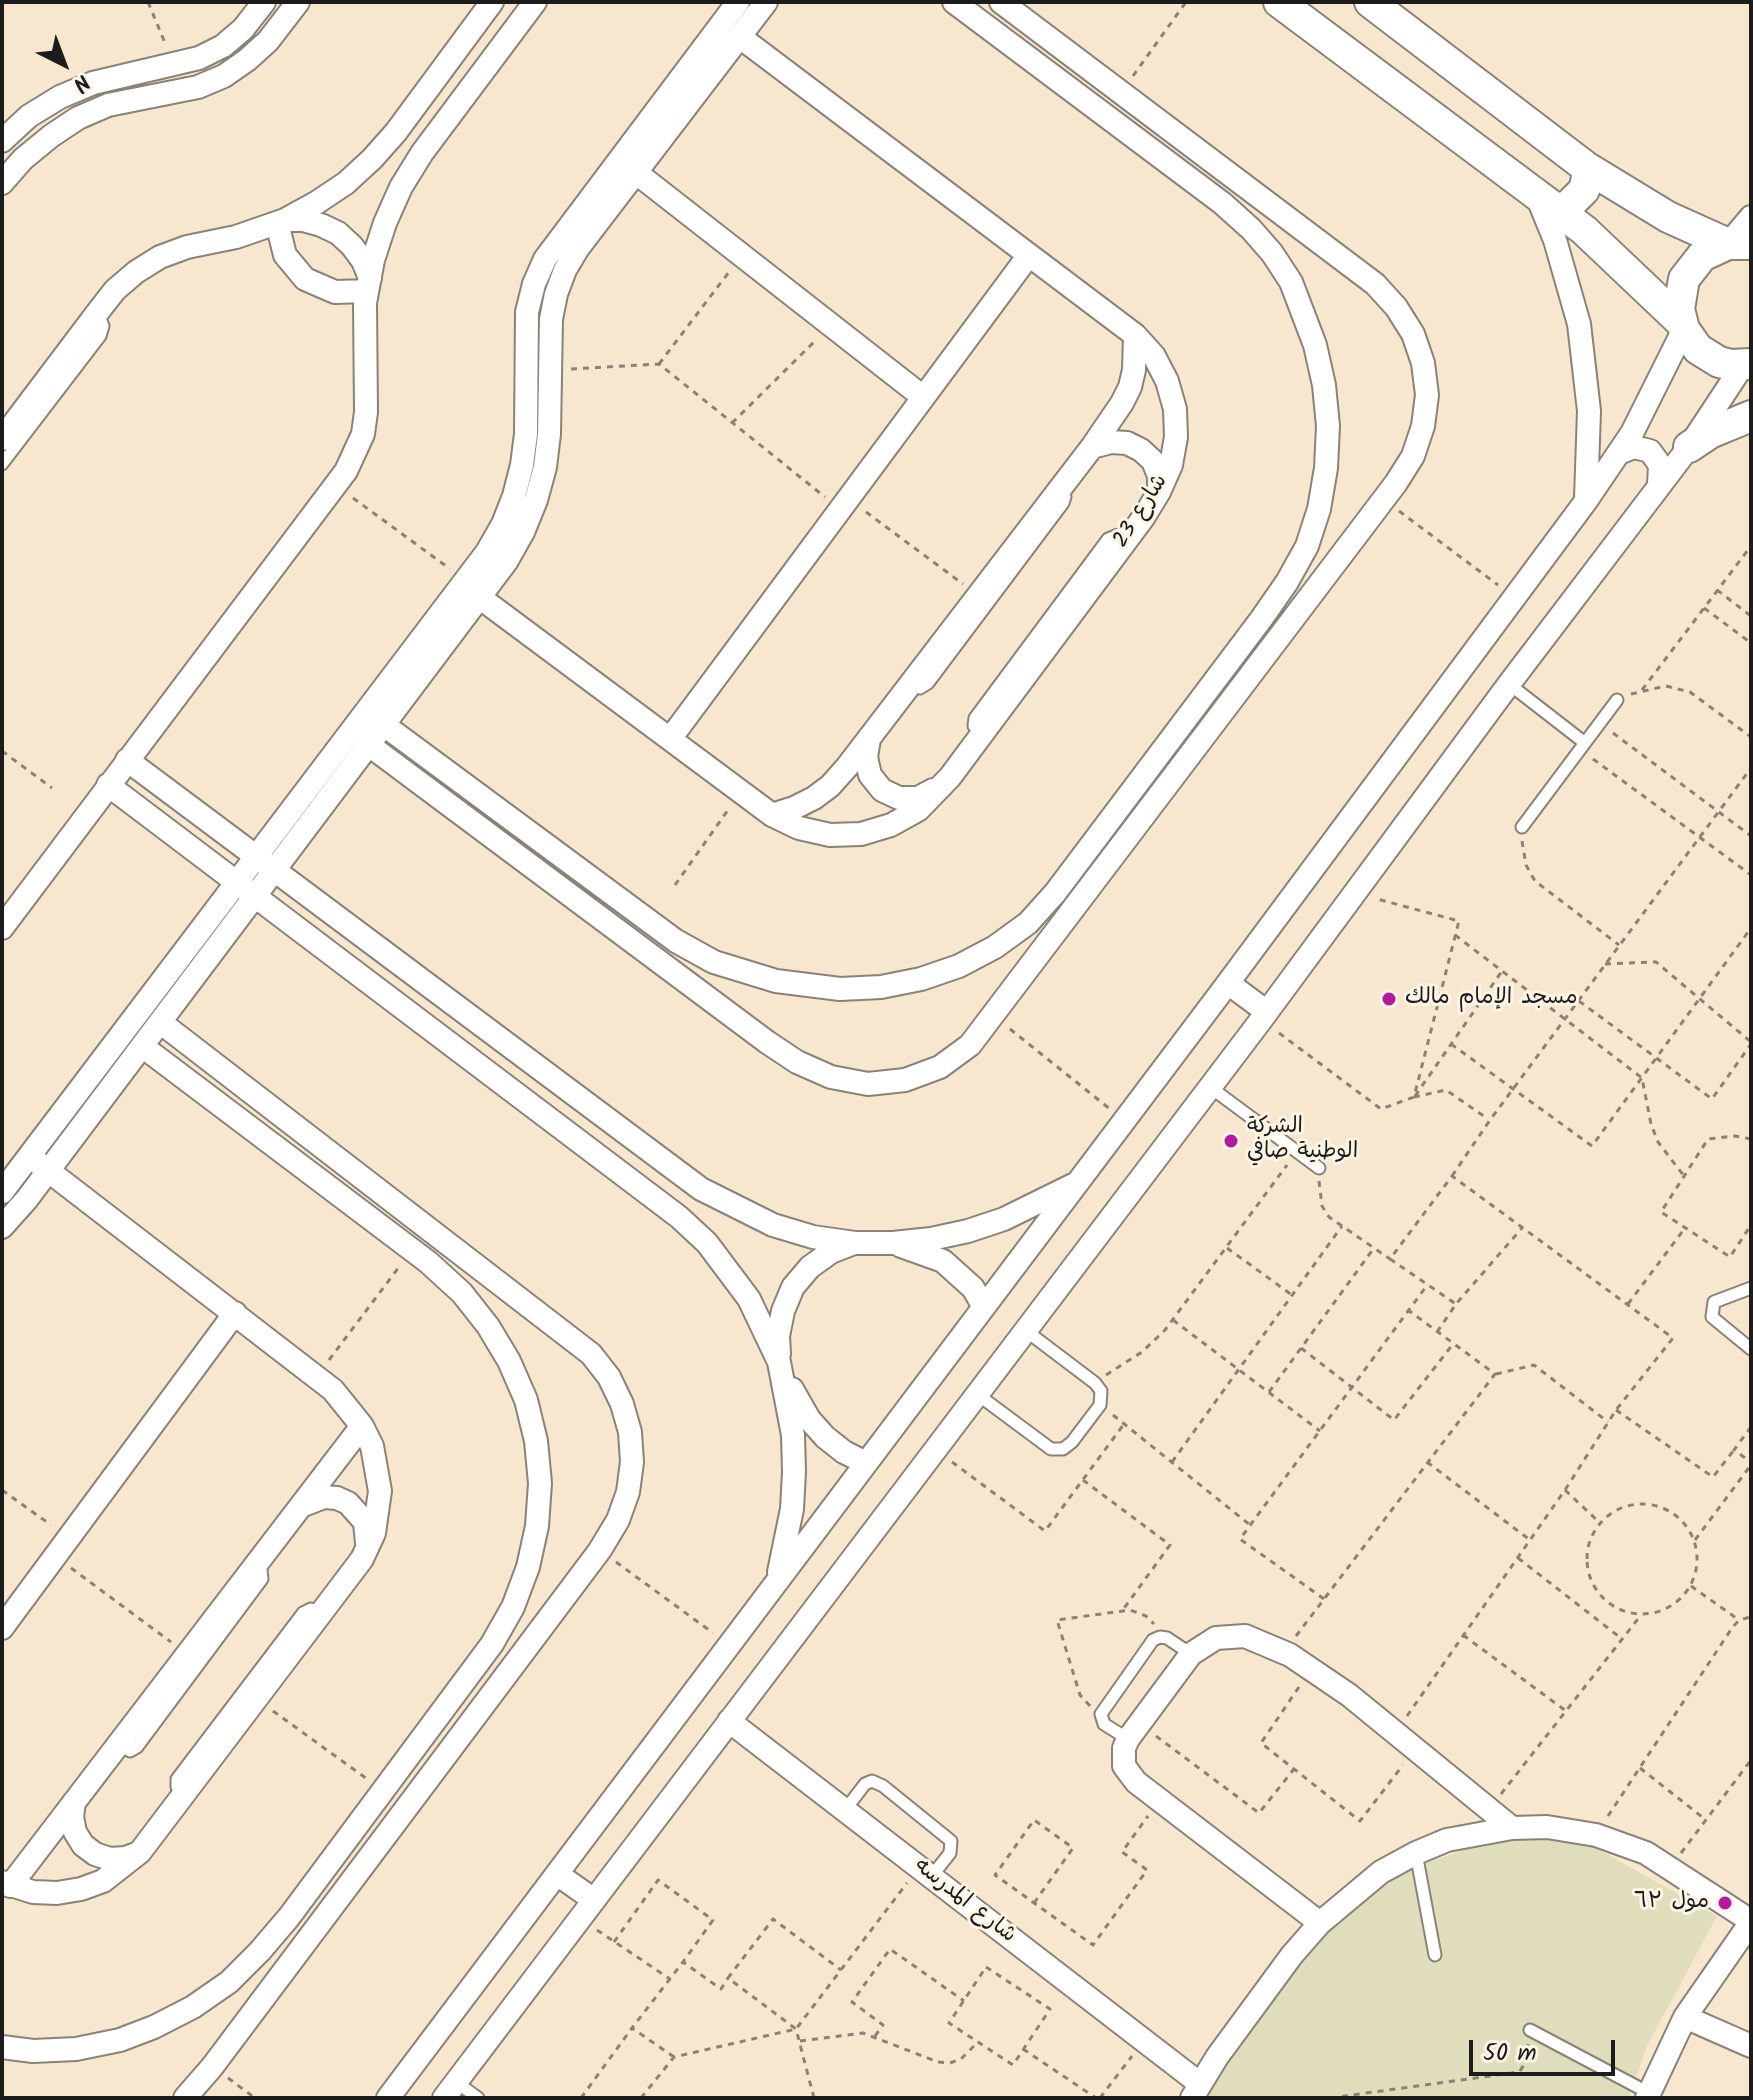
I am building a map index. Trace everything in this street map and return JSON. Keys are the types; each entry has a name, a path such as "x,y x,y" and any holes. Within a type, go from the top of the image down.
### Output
{"street":[{"path":"2,141 29,116 60,97 93,83 199,58 223,46 243,29 264,2"},
{"path":"2,183 23,159 78,118 108,105 198,87 224,76 268,41 298,2"},
{"path":"2,439 97,313 126,281 160,257 187,247 236,237 281,221 346,183 396,132 492,2"},
{"path":"2,928 336,485 356,453 366,412 363,346 368,284 385,223 415,165 535,2"},
{"path":"2,1192 246,888 470,588 506,562 523,532 545,467 549,434 551,319 565,270 627,166 738,2"},
{"path":"266,862 384,725 470,588 503,524 522,465 526,434 527,312 545,259 560,235 627,166 740,37 766,2"},
{"path":"384,725 676,941 714,962 744,973 776,981 840,989 881,987 921,979 959,966 995,947 1028,923 1055,893 1279,594 1307,546 1324,481 1328,426 1324,385 1315,345 1291,282 1251,229 1222,203 954,2"},
{"path":"369,745 767,1042 797,1062 831,1077 868,1084 917,1076 940,1067 970,1045 994,1017 1413,456 1423,426 1427,395 1423,363 1413,334 1396,307 1375,284 1001,2"},
{"path":"450,2090 1264,1016 1747,365 1719,362 1698,349 1683,326 1609,252 1547,202 1279,2"},
{"path":"1370,2 1586,167 1668,217 1736,244"},
{"name":"شارع 23","path":"470,588 772,815 799,828 830,835 861,834 891,825 918,810 950,777 1127,540 1159,492 1171,465 1176,437 1175,409 1167,381 1154,356 1135,335 740,37"},
{"path":"627,166 923,397"},
{"path":"1547,202 1568,206 1584,190 1586,167"},
{"path":"1547,202 1579,324 1589,411 1586,501"},
{"path":"388,2098 1228,983 1586,501 1619,453 1649,400 1683,326 1679,309 1684,279 1702,256 1736,244 1751,217"},
{"path":"281,221 285,255 305,279 335,292 368,284"},
{"path":"281,221 312,222 338,233 357,253 368,284"},
{"path":"670,739 1029,255"},
{"path":"772,815 794,808 830,786 1092,447 1130,387 1135,335"},
{"path":"1689,447 1710,433 1751,416"},
{"path":"1092,447 1111,442 1127,443 1141,450 1153,461 1159,476 1159,492"},
{"path":"1619,453 1634,447 1650,451 1660,465 1659,484"},
{"path":"869,739 866,757 870,775 882,790 899,798 918,798 950,777"},
{"path":"1171,740 1192,754"},
{"path":"127,760 701,1189 773,1225 813,1237 855,1243 931,1239 1004,1219 1077,1183"},
{"path":"108,785 679,1217 707,1243 749,1299 809,1419 844,1452 866,1463"},
{"path":"2,1227 160,1022 246,888"},
{"path":"1228,983 1264,1016"},
{"path":"160,1022 591,1354 609,1377 622,1404 630,1432 632,1462 628,1492 618,1520 600,1550 212,2067 185,2098"},
{"path":"2,2047 33,2051 76,2049 120,2040 193,2007 229,1982 289,1917 492,1644 513,1607 537,1526 540,1483 536,1441 526,1400 509,1361 488,1326 462,1293 412,1250 142,1046"},
{"path":"29,1157 317,1375 349,1407 362,1426 372,1446 380,1491 374,1533 362,1559 140,1852 121,1870 81,1889 57,1893 33,1892 6,1884 74,1802 362,1426"},
{"path":"777,1582 786,1546 794,1472 793,1435 779,1362 778,1336 783,1311 793,1287 810,1267 831,1252 855,1243"},
{"path":"893,1243 943,1261 973,1288 984,1307"},
{"path":"2,1628 235,1313"},
{"path":"301,1506 324,1497 337,1498 358,1511 368,1534 362,1559"},
{"path":"1320,1923 1136,1782 1124,1766 1124,1748 1134,1732 1191,1654 1202,1645 1230,1635 1259,1640 1284,1652 1395,1732 1512,1828"},
{"name":"شارع المدرسه","path":"729,1721 1144,2041 1195,2091"},
{"path":"381,1793 402,1812"},
{"path":"74,1802 72,1817 75,1832 83,1845 95,1854 110,1859 125,1858 140,1852"},
{"path":"1195,2091 1292,1955 1320,1923 1381,1872 1447,1840 1479,1832 1547,1827 1596,1835 1646,1853 1671,1866 1751,1921 1685,2017 1648,2095"},
{"path":"557,1874 594,1900"},
{"path":"1685,2017 1751,2046"}],"lane":[{"path":"2,464 100,336 102,321 97,313"},
{"path":"911,684 920,688 928,683 1063,503 1065,497 1060,489"},
{"path":"1509,684 1583,746"},
{"path":"1522,827 1617,700"},
{"path":"1210,1087 1319,1168"},
{"path":"1751,1288 1714,1302 1712,1317 1751,1349"},
{"path":"977,1394 1046,1446 1057,1450 1068,1446 1100,1405 1101,1391 1095,1383 1025,1330"},
{"path":"118,1744 130,1751 137,1747 262,1579 261,1570 256,1565"},
{"path":"185,1795 176,1785 178,1777 303,1613 311,1609 321,1615"},
{"path":"1134,1732 1104,1724 1102,1711 1153,1640 1167,1638 1191,1654"},
{"path":"845,1810 869,1782 883,1786 951,1841 950,1853 925,1872"},
{"path":"1416,1853 1435,1955"},
{"path":"1530,2030 1648,2095"},
{"path":"450,2090 478,2098"}],"path":[{"path":"148,2 173,65"},
{"path":"1121,92 1186,2"},
{"path":"659,364 742,255"},
{"path":"732,423 832,326"},
{"path":"549,370 659,364 732,423 844,504 979,595"},
{"path":"336,485 470,588"},
{"path":"1383,499 1514,597"},
{"path":"1642,690 1751,546"},
{"path":"1717,590 1751,616"},
{"path":"1704,608 1751,643"},
{"path":"1617,700 1642,690 1666,686 1690,692 1751,737"},
{"path":"1599,723 1751,836"},
{"path":"1583,746 1751,875"},
{"path":"2,751 52,788"},
{"path":"1390,1259 1751,768"},
{"path":"675,885 741,792"},
{"path":"1522,827 1521,846 1526,865 1535,881 1619,945"},
{"path":"1354,893 1459,921 1414,1097"},
{"path":"1451,1044 1592,1146 1751,928"},
{"path":"1455,935 1642,1078 1651,1124 1669,1158 1684,1176"},
{"path":"1578,1001 1712,1099 1751,1043 1656,962 1605,964"},
{"path":"1414,1097 1502,971"},
{"path":"1264,1016 1381,1109 1446,1090 1490,1120"},
{"path":"994,1017 1125,1120"},
{"path":"1751,1139 1735,1136 1708,1139 1661,1212 1730,1257 1751,1225"},
{"path":"1095,1383 1153,1343 1297,1152"},
{"path":"1319,1168 1322,1206 1329,1217 1456,1304"},
{"path":"1395,1732 1565,1490 1616,1410 1673,1338 1452,1176"},
{"path":"1172,1462 1342,1226"},
{"path":"1437,1332 1456,1304 1522,1228"},
{"path":"1628,1304 1685,1228"},
{"path":"1226,1248 1292,1295"},
{"path":"1269,1392 1374,1248"},
{"path":"317,1375 412,1250"},
{"path":"1324,1599 1240,1539 1428,1284"},
{"path":"1408,1310 1495,1374"},
{"path":"1172,1320 1320,1431"},
{"path":"1301,1348 1394,1420 1453,1344"},
{"path":"1284,1652 1495,1374 1534,1365 1608,1422"},
{"path":"1100,1405 1250,1525"},
{"path":"1616,1410 1713,1477 1751,1427"},
{"path":"935,1449 1045,1531 1124,1424"},
{"path":"1695,1540 1751,1464 1734,1450"},
{"path":"1427,1462 1530,1540"},
{"path":"1083,1480 1170,1545 1122,1611"},
{"path":"2,1490 69,1538"},
{"path":"1565,1490 1600,1523"},
{"path":"1646,1504 1671,1511 1681,1519 1695,1540 1698,1564 1691,1586 1675,1604 1653,1614 1629,1613 1606,1602 1592,1582 1587,1557 1593,1533 1600,1523 1621,1508 1646,1504"},
{"path":"600,1550 730,1645"},
{"path":"55,1556 187,1654"},
{"path":"1517,1557 1622,1639"},
{"path":"1691,1586 1739,1620"},
{"path":"1101,1718 1080,1695 1057,1620 1122,1611 1139,1612 1157,1628 1160,1637"},
{"path":"1489,1809 1641,1615"},
{"path":"1596,1835 1739,1620 1751,1617"},
{"path":"1463,1635 1566,1711"},
{"path":"1312,1670 1261,1743 1360,1821 1415,1749"},
{"path":"258,1699 381,1793"},
{"path":"1134,1732 1259,1813 1294,1769"},
{"path":"1671,1866 1751,1760"},
{"path":"1640,1768 1706,1820"},
{"path":"1034,1903 1073,1848 1034,1820 995,1875 1034,1903 1093,1945 1147,1870 1122,1852 1159,1800"},
{"path":"641,2098 674,2057 796,2029 841,1970 925,1872"},
{"path":"581,2098 713,1920 658,1880 614,1942"},
{"path":"580,1918 670,1979"},
{"path":"683,1962 721,1989 773,1919 841,1970"},
{"path":"875,2036 883,2025 852,2002 890,1949 964,2001"},
{"path":"986,1967 1050,2009 1013,2065 949,2023 964,2001 986,1967"},
{"path":"728,1978 796,2029 814,2098"},
{"path":"632,2028 674,2057"},
{"path":"1330,2098 1520,2071 1525,2063 1530,2030"},
{"path":"800,2041 863,2033 938,2062 950,2063 961,2059 978,2042"},
{"path":"1023,2049 1098,2098 1144,2041"},
{"path":"212,2067 255,2098"}],"shaded area":[{"path":"1537,1837 1585,1842 1717,1916 1647,2046 1629,2098 1205,2098 1287,1976 1335,1924 1400,1872 1464,1850"}],"place":[{"name":"مسجد الإمام مالك","path":"1389,999"},
{"name":"الشركة الوطنية صافي","path":"1231,1141"},
{"name":"مول ٦٣","path":"1725,1903"}]}
